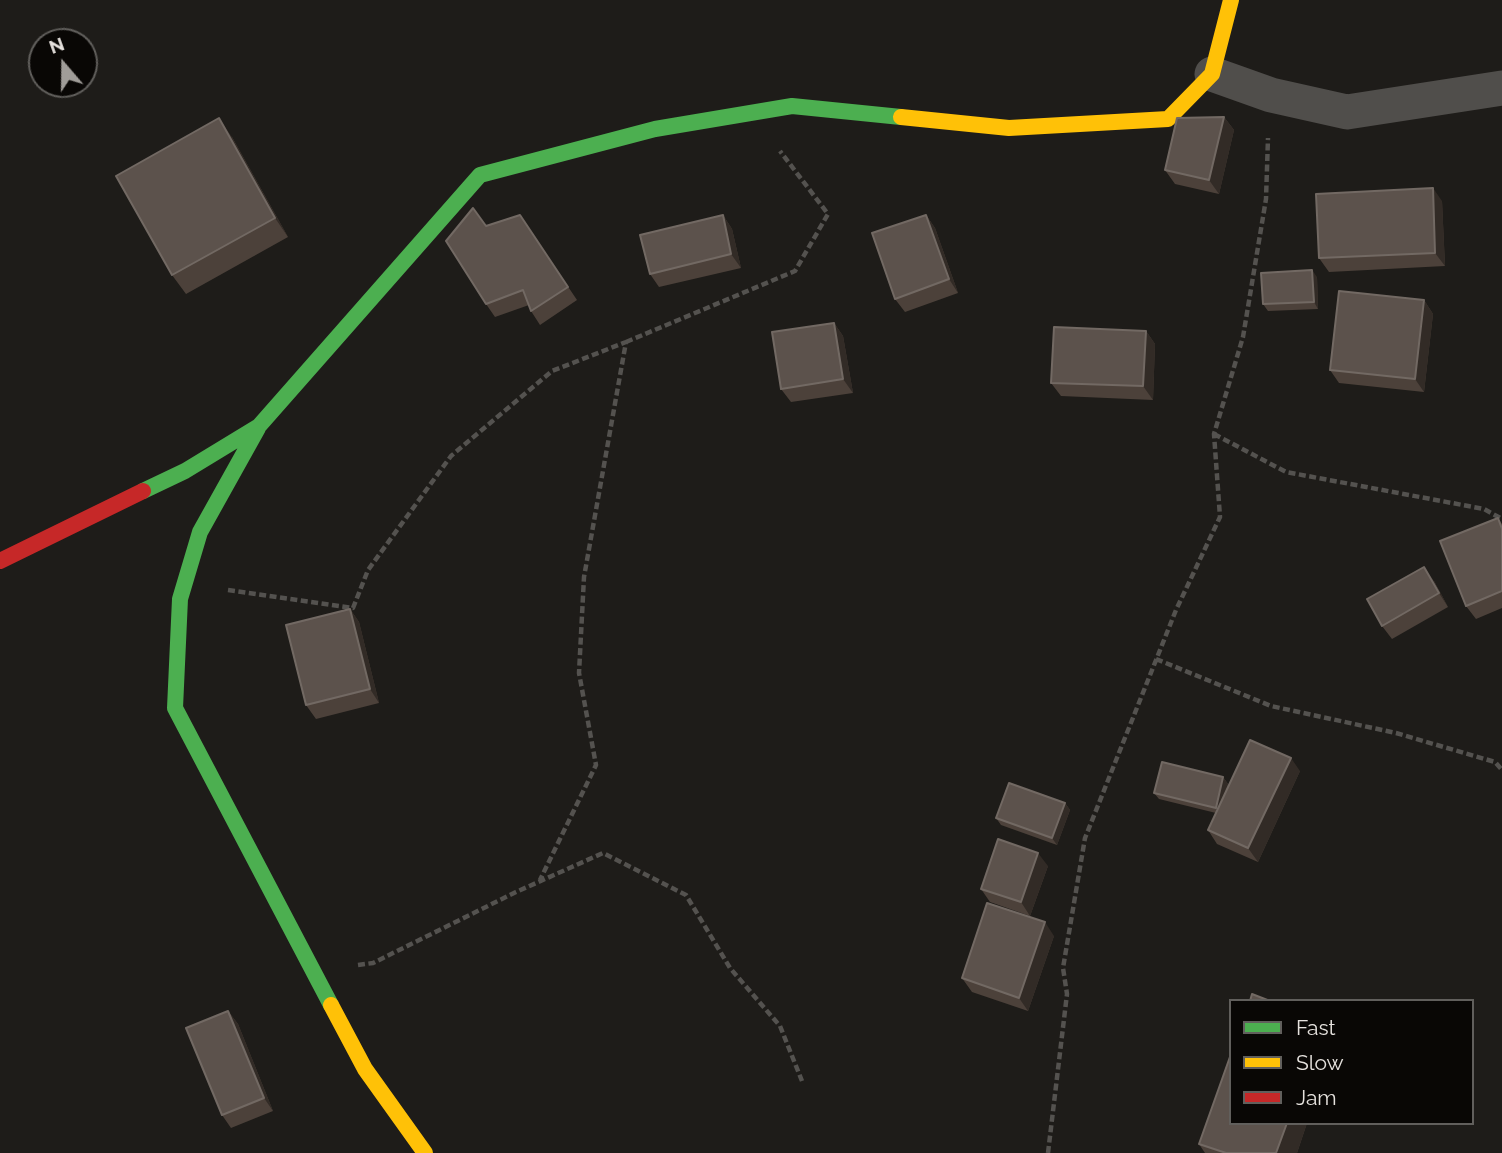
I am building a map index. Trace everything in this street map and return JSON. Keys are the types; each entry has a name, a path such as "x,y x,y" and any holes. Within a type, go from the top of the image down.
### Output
{"street":[{"path":"425,1153 365,1069 175,708 180,599 200,532 260,426 480,175 655,129 792,106 1009,128 1168,119 1212,74 1231,0"},
{"path":"1212,74 1271,95 1347,112 1502,88"},
{"path":"0,562 185,471 260,426"}],"path":[{"path":"1048,1153 1067,995 1063,968 1085,838 1155,659 1220,517 1214,433 1243,337 1266,199 1271,95"},
{"path":"185,583 352,608 368,570 451,456 552,371 795,271 828,214 779,150"},
{"path":"540,880 596,765 579,673 584,577 626,342"},
{"path":"1214,433 1286,472 1484,509 1502,519"},
{"path":"1155,659 1271,706 1396,733 1495,762 1502,771"},
{"path":"312,969 373,964 540,880 603,853 686,895 730,968 780,1026 802,1081"}],"building":[{"path":"1224,117 1209,180 1165,170 1177,118"},
{"path":"219,118 275,218 172,275 116,176"},
{"path":"1433,188 1435,253 1319,258 1316,194"},
{"path":"473,208 486,226 520,215 568,287 531,311 523,290 486,304 446,241"},
{"path":"723,215 731,254 650,274 640,235"},
{"path":"926,215 949,279 895,299 872,233"},
{"path":"1312,270 1314,302 1263,304 1261,273"},
{"path":"1339,291 1424,300 1415,379 1330,370"},
{"path":"834,323 843,379 781,389 772,332"},
{"path":"1054,327 1146,331 1143,386 1051,383"},
{"path":"1498,518 1502,529 1502,591 1466,606 1440,541"},
{"path":"1424,567 1439,593 1382,626 1367,599"},
{"path":"350,609 370,689 306,705 286,625"},
{"path":"1250,740 1291,758 1248,848 1208,830"},
{"path":"1162,762 1223,777 1216,808 1154,793"},
{"path":"1009,783 1065,803 1052,838 996,818"},
{"path":"998,839 1038,853 1021,902 981,889"},
{"path":"987,903 1045,922 1019,998 962,978"},
{"path":"1252,994 1265,999 1251,999"},
{"path":"228,1011 264,1098 222,1115 186,1028"},
{"path":"1229,1060 1229,1125 1286,1125 1276,1153 1226,1153 1199,1144"}],"traffic: fast":[{"path":"143,491 185,471 259,426 480,175 655,129 792,106 901,117"},
{"path":"258,428 200,532 180,599 175,708 331,1005"}],"traffic: slow":[{"path":"901,117 1009,128 1168,119 1212,74 1231,0"},
{"path":"331,1005 365,1069 425,1153"}],"traffic: jam":[{"path":"0,561 143,491"}]}
